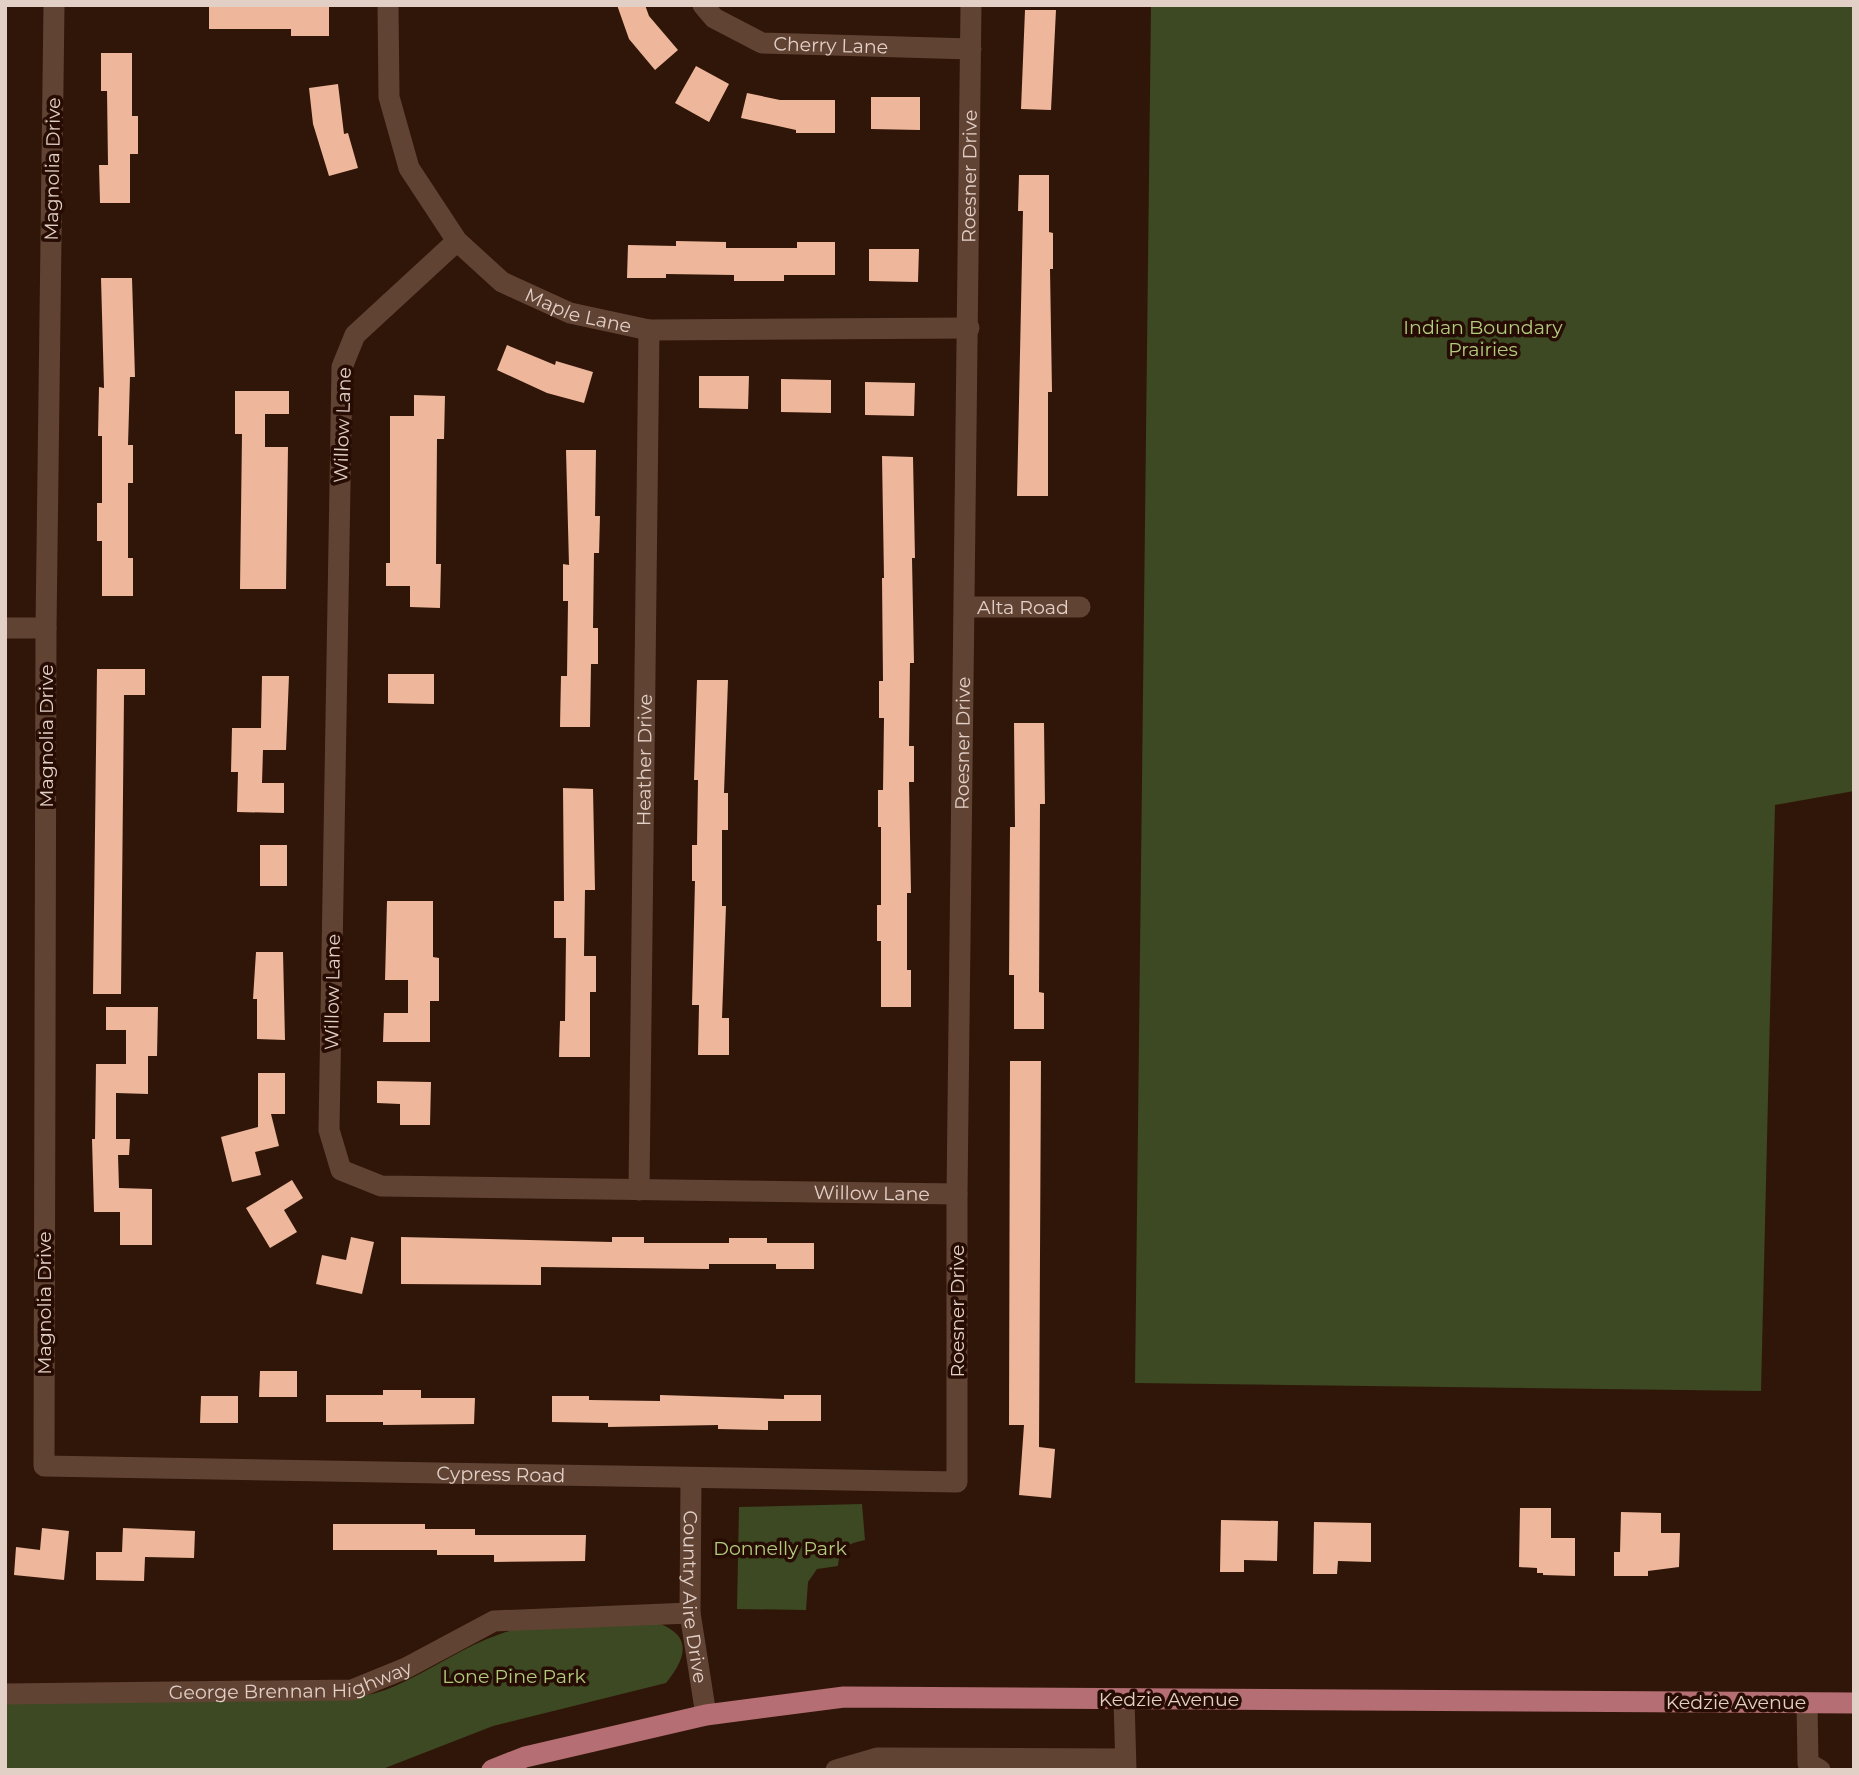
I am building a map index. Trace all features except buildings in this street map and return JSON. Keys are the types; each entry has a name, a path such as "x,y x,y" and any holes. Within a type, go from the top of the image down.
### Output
{"main road":[{"name":"Kedzie Avenue","path":"492,1770 525,1757 706,1716 844,1697 1854,1703"}],"street":[{"name":"Magnolia Drive","path":"44,1466 46,628 54,5"},
{"name":"Maple Lane","path":"388,5 389,97 409,168 457,241 502,282 570,313 649,330 969,328"},
{"name":"Cherry Lane","path":"704,5 714,18 762,43 971,49"},
{"name":"Roesner Drive","path":"957,1482 957,1194 971,5"},
{"name":"Willow Lane","path":"457,241 355,335 342,368 330,1130 341,1170 381,1186 957,1194"},
{"name":"Heather Drive","path":"639,1190 649,330"},
{"name":"Alta Road","path":"965,607 1080,607"},
{"path":"5,628 46,628"},
{"name":"Cypress Road","path":"44,1466 957,1482"},
{"name":"Country Aire Drive","path":"691,1478 690,1613 706,1716"},
{"name":"George Brennan Highway","path":"5,1694 352,1690 405,1668 494,1621 690,1613"},
{"path":"836,1770 877,1758 1126,1765 1124,1699"},
{"path":"1807,1703 1808,1763 1820,1770"}],"green space":[{"name":"Indian Boundary Prairies","path":"1151,5 1854,5 1854,791 1775,805 1761,1391 1135,1383"},
{"name":"Donnelly Park","path":"862,1504 865,1540 846,1547 838,1566 817,1569 808,1582 806,1610 737,1609 739,1507"},
{"name":"Lone Pine Park","path":"648,1620 672,1630 679,1636 682,1644 680,1661 666,1683 493,1726 380,1770 5,1770 5,1699 312,1701 354,1697 395,1686 473,1645 518,1629 573,1621"}]}
